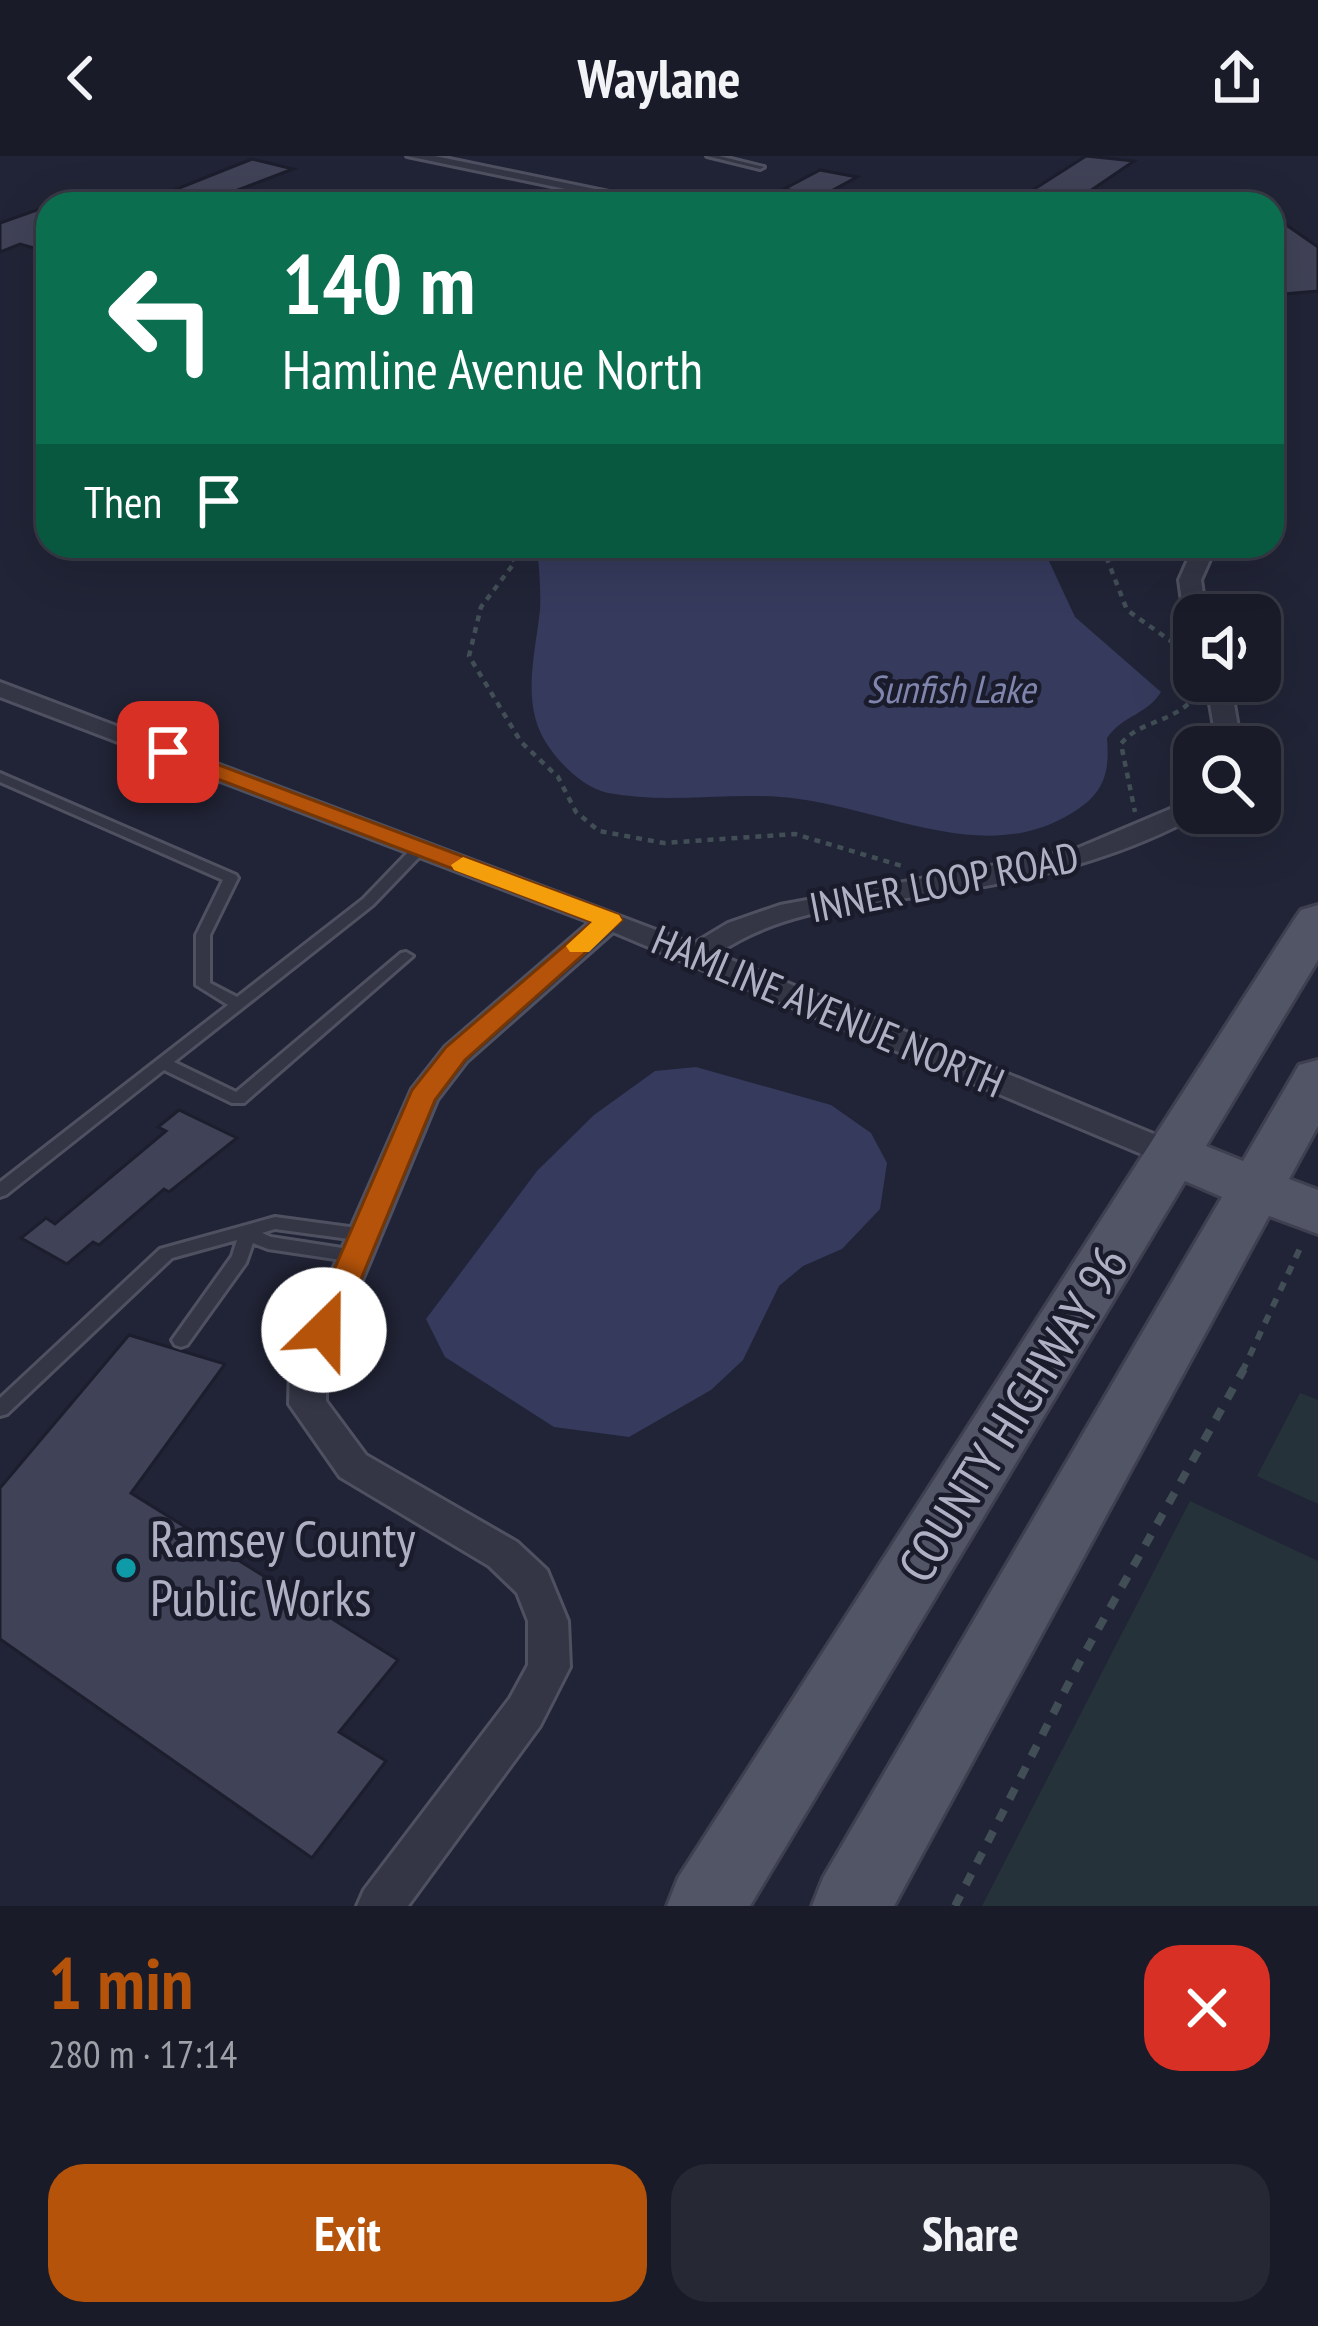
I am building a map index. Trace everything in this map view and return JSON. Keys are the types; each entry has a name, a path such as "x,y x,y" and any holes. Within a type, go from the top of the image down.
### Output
{"main road":[{"name":"COUNTY HIGHWAY 96","path":"706,1906 1146,1144 1318,920"},
{"name":"COUNTY HIGHWAY 96","path":"851,1906 1318,1078"},
{"name":"HAMLINE AVENUE NORTH","path":"1146,1144 1256,1188 1306,1236"}],"street":[{"path":"414,156 599,192"},
{"path":"1192,594 1190,580 1200,558"},
{"name":"HAMLINE AVENUE NORTH","path":"0,688 610,920 1146,1144"},
{"name":"INNER LOOP ROAD","path":"694,956 736,926 807,906 1046,868 1101,853 1173,820"},
{"path":"380,1906 525,1712 549,1667 548,1621 533,1582 503,1554 353,1466 307,1404 308,1367 422,1097 456,1054 610,920"}],"lane":[{"path":"710,156 760,167"},
{"path":"0,777 231,878 203,935 203,985 238,1004"},
{"path":"0,1191 368,902 420,848"},
{"path":"166,1065 238,1099 406,956"},
{"path":"181,1340 240,1258 248,1233"},
{"path":"0,1408 166,1253 208,1238 248,1233 268,1243 360,1245"}],"path":[{"path":"512,558 515,562 481,607 469,656 521,742 559,777 576,812 610,834 664,843 795,833 911,866"},
{"path":"1109,558 1118,572 1124,605 1144,627 1182,649 1188,666 1189,704 1126,736 1121,744 1135,812 1120,821"},
{"path":"955,1906 1078,1665 1252,1354 1306,1236"}],"shaded area":[{"path":"1300,1393 1318,1400 1318,1504 1257,1476"},
{"path":"1190,1501 1318,1561 1318,1906 982,1906"}],"water":[{"name":"Sunfish Lake","path":"538,558 1048,558 1075,617 1161,692 1107,738 1106,772 1091,798 1040,828 1006,835 937,830 799,799 608,793 562,764 541,734 532,700 540,602"},
{"path":"696,1067 831,1105 871,1133 887,1163 880,1209 842,1249 803,1266 779,1286 743,1360 711,1390 629,1437 554,1427 445,1357 426,1319 537,1171 594,1115 655,1071"}],"building":[{"path":"1086,156 1134,161 1089,192 1030,192"},
{"path":"252,159 293,169 233,192 169,192"},
{"path":"820,170 857,177 829,192 784,189"},
{"path":"36,210 36,249 20,244 0,252 0,223"},
{"path":"1284,223 1318,247 1318,291 1284,294"},
{"path":"179,1110 237,1138 169,1192 164,1189 99,1245 93,1242 67,1264 21,1238 46,1218 55,1224 166,1131 158,1127"},
{"name":"Ramsey County Public Works","path":"129,1335 225,1364 131,1493 398,1660 339,1732 386,1761 312,1858 0,1639 0,1488"}],"slow traffic":[{"path":"463,865 610,920 579,946"}],"place":[{"name":"Ramsey County Public Works","path":"126,1568"}],"route":[{"path":"168,752 610,920 456,1054 422,1097 324,1330"}]}
